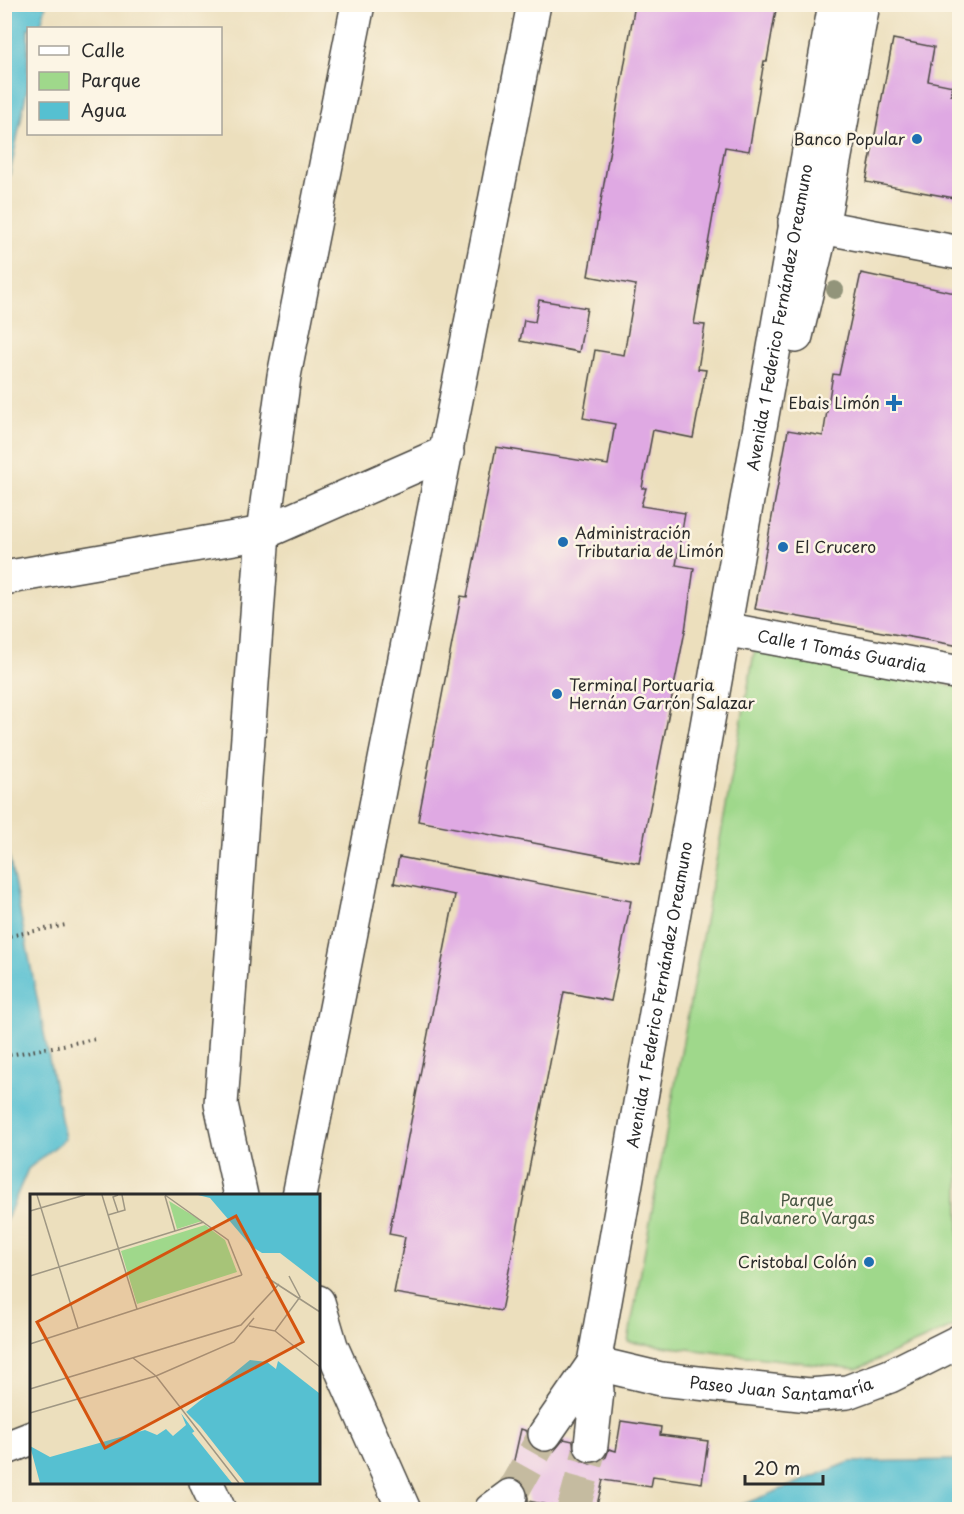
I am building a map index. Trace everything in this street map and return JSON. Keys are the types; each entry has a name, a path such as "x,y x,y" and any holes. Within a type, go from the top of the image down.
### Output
{"main road":[{"path":"241,1194 221,1104 263,533 284,376 358,4"},
{"path":"299,1194 534,4"},
{"name":"Avenida 1 Federico Fernández Oreamuno","path":"809,225 835,4"},
{"name":"Avenida 1 Federico Fernández Oreamuno","path":"594,1363 724,629 809,225 863,4"},
{"path":"809,225 960,253"},
{"path":"4,578 263,533 447,452"},
{"path":"279,1194 411,568 447,452"},
{"name":"Calle 1 Tomás Guardia","path":"724,629 960,674"},
{"path":"320,1312 325,1336 404,1509"},
{"name":"Paseo Juan Santamaría","path":"594,1363 661,1379 809,1395 847,1392 890,1377 960,1341"},
{"path":"545,1434 594,1363"},
{"path":"591,1445 597,1392 594,1363"},
{"path":"4,1449 30,1439"},
{"path":"207,1484 219,1509"}],"path":[{"path":"4,937 66,925"},
{"path":"4,1056 95,1039"}],"green space":[{"name":"Parque Balvanero Vargas","path":"755,648 959,687 959,1324 857,1369 628,1342"}],"water":[{"path":"5,4 46,5 40,27 27,27 27,90 5,198"},
{"path":"5,836 65,1139 28,1169 5,1223"},
{"path":"959,1460 959,1509 731,1509 850,1462"}],"building":[{"path":"635,4 777,4 767,61 764,61 749,151 725,147 694,324 705,325 698,369 706,370 693,438 653,430 642,488 646,488 641,506 685,513 676,565 694,568 685,631 639,863 418,821 461,596 467,597 496,447 608,465 615,424 583,418 595,350 624,355 636,285 588,276"},
{"name":"Banco Popular","path":"893,39 934,47 928,81 953,86 951,95 960,96 960,199 866,182"},
{"path":"861,273 960,294 960,504 954,532 960,532 960,646 755,609 788,430 823,436 833,374 839,375"},
{"path":"539,300 587,308 579,352 520,341 524,320 535,322"},
{"path":"399,857 631,901 611,1001 564,992 501,1311 394,1293 405,1237 389,1234 455,895 394,883"},
{"path":"621,1421 661,1427 660,1435 708,1441 702,1483 653,1476 651,1487 603,1480 596,1509 568,1509 528,1501 525,1484 518,1479 510,1478 521,1429 527,1431 528,1441 534,1449 543,1453 554,1451 564,1439 573,1441 574,1453 580,1460 590,1464 606,1457 609,1449 616,1451"}],"tunnel":[{"path":"510,1496 545,1434"},
{"path":"573,1510 591,1445"}],"place":[{"name":"Banco Popular","path":"917,139"},
{"name":"Ebais Limón","path":"894,403"},
{"name":"Administración Tributaria de Limón","path":"563,542"},
{"name":"El Crucero","path":"783,547"},
{"name":"Terminal Portuaria Hernán Garrón Salazar","path":"557,694"},
{"name":"Cristobal Colón","path":"869,1262"}]}
